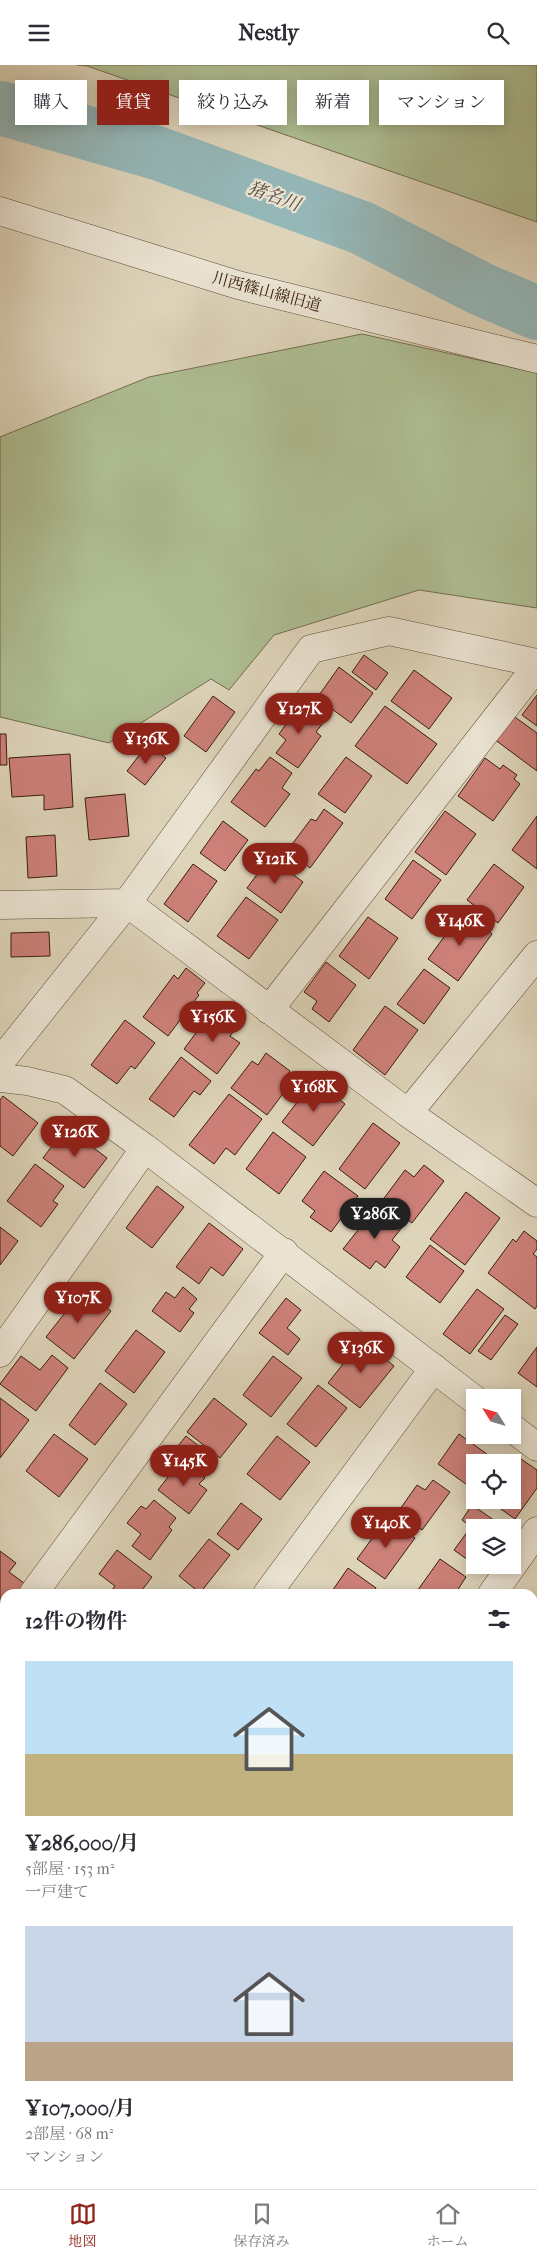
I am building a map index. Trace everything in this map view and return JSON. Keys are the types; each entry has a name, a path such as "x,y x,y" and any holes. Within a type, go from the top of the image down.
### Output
{"street":[{"name":"川西篠山線旧道","path":"0,211 238,285 537,359"},
{"path":"0,1063 127,903 311,649 389,631 537,664 269,1010"},
{"path":"0,905 127,903 408,1113 537,1203"},
{"path":"408,1113 537,955"},
{"path":"0,1078 27,1081 65,1090 146,1148 466,1392"},
{"path":"0,1353 146,1148"},
{"path":"37,1589 284,1252"},
{"path":"271,1589 434,1368"},
{"path":"521,1435 537,1447"},
{"path":"496,1589 537,1531"}],"green space":[{"path":"77,65 537,65 537,222 257,125 287,125 287,80 179,80 179,98 169,94 169,80 127,80 87,66"},
{"path":"362,334 537,373 537,608 419,590 274,635 229,690 211,679 109,743 0,717 0,437 149,377"}],"building":[{"path":"364,655 388,673 376,690 352,672"},
{"path":"339,667 373,693 351,723 317,698"},
{"path":"414,670 452,698 429,729 391,701"},
{"path":"537,695 537,726 522,715"},
{"path":"213,696 235,712 206,752 184,736"},
{"path":"294,702 323,723 316,732 321,736 298,768 276,753 286,740 279,734 292,716 287,712"},
{"path":"385,706 437,744 407,784 355,746"},
{"path":"512,715 537,733 537,771 494,739"},
{"path":"0,734 6,734 7,765 0,765"},
{"path":"148,744 166,758 145,785 127,771"},
{"path":"70,754 73,807 44,810 44,795 12,797 9,758"},
{"path":"270,757 292,773 282,788 290,794 265,827 231,802 256,769 259,771"},
{"path":"346,757 372,776 345,813 318,794"},
{"path":"485,758 500,769 503,765 517,775 514,779 520,784 493,821 458,796"},
{"path":"125,794 129,836 89,840 85,798"},
{"path":"324,809 343,823 310,868 287,851 311,819 316,821"},
{"path":"445,811 476,834 446,875 415,852"},
{"path":"537,816 537,869 512,850"},
{"path":"223,821 248,840 225,871 200,853"},
{"path":"55,835 57,876 28,878 26,837"},
{"path":"270,857 303,882 281,913 247,888"},
{"path":"413,860 441,880 412,919 385,899"},
{"path":"193,864 217,881 188,922 164,904"},
{"path":"494,864 524,887 498,923 467,900"},
{"path":"246,897 278,920 249,959 217,936"},
{"path":"462,912 492,934 458,981 428,959"},
{"path":"368,917 398,938 369,979 339,956"},
{"path":"49,932 50,956 11,957 11,933"},
{"path":"326,962 356,985 329,1022 312,1009 317,1001 304,992"},
{"path":"186,968 205,983 197,993 199,995 168,1036 143,1017 174,975 178,979"},
{"path":"424,969 450,988 424,1024 397,1004"},
{"path":"385,1006 418,1030 385,1075 353,1050"},
{"path":"213,1010 236,1028 230,1036 240,1043 217,1074 184,1049"},
{"path":"125,1020 155,1043 135,1069 131,1066 117,1084 91,1065"},
{"path":"266,1053 290,1071 282,1083 288,1087 267,1115 231,1088 252,1061 258,1065"},
{"path":"181,1057 211,1081 200,1095 194,1091 174,1117 149,1099"},
{"path":"314,1080 345,1104 313,1146 282,1122"},
{"path":"229,1094 262,1119 235,1155 226,1148 214,1164 189,1145"},
{"path":"3,1096 38,1123 13,1156 0,1146 0,1100"},
{"path":"373,1123 400,1143 365,1189 339,1169"},
{"path":"66,1127 107,1158 84,1188 43,1158"},
{"path":"273,1132 306,1157 279,1194 246,1169"},
{"path":"35,1164 64,1186 53,1201 58,1204 41,1227 7,1201"},
{"path":"424,1165 444,1181 412,1223 382,1201 405,1170 414,1177"},
{"path":"324,1171 358,1196 331,1232 310,1217 315,1211 302,1201"},
{"path":"157,1186 184,1207 152,1248 126,1228"},
{"path":"466,1192 500,1218 465,1265 430,1239"},
{"path":"377,1206 403,1226 392,1240 400,1247 385,1268 376,1261 370,1269 343,1249"},
{"path":"209,1223 243,1249 223,1276 211,1267 199,1284 176,1267"},
{"path":"0,1227 18,1241 0,1265"},
{"path":"524,1231 537,1241 537,1249 533,1254 537,1257 537,1306 535,1309 488,1273 513,1239 516,1242"},
{"path":"430,1245 464,1271 440,1303 406,1277"},
{"path":"183,1287 197,1299 189,1309 194,1313 180,1332 152,1311 166,1292 175,1298"},
{"path":"477,1289 504,1309 470,1354 443,1334"},
{"path":"83,1290 111,1311 74,1359 46,1337"},
{"path":"286,1298 301,1310 287,1328 300,1339 288,1355 259,1333"},
{"path":"505,1315 518,1324 491,1360 478,1351"},
{"path":"136,1330 165,1352 134,1393 105,1371"},
{"path":"362,1340 394,1366 360,1408 328,1383"},
{"path":"537,1347 537,1387 518,1373"},
{"path":"52,1355 68,1368 36,1411 0,1384 21,1356 40,1370"},
{"path":"273,1356 302,1378 271,1417 243,1395"},
{"path":"100,1383 127,1404 95,1445 69,1425"},
{"path":"318,1385 347,1408 316,1447 287,1424"},
{"path":"0,1398 29,1420 0,1458"},
{"path":"214,1398 247,1424 220,1458 187,1432"},
{"path":"54,1434 88,1459 59,1497 26,1471"},
{"path":"459,1434 466,1439 466,1444 473,1444 487,1454 466,1454 466,1484 438,1464"},
{"path":"186,1436 218,1461 206,1476 174,1451"},
{"path":"277,1436 310,1462 280,1500 247,1474"},
{"path":"182,1459 205,1478 199,1484 207,1490 189,1514 158,1490"},
{"path":"521,1459 537,1470 537,1488 515,1519 501,1509 521,1509"},
{"path":"433,1480 450,1492 422,1530 398,1512 417,1485 425,1490"},
{"path":"154,1500 176,1518 169,1527 172,1530 150,1560 132,1546 141,1534 127,1523 141,1506 146,1509"},
{"path":"241,1503 262,1519 238,1550 217,1534"},
{"path":"469,1509 478,1509 492,1519 466,1519 466,1523 462,1520"},
{"path":"387,1518 415,1538 385,1579 357,1559"},
{"path":"466,1534 466,1559 454,1550"},
{"path":"209,1539 230,1555 203,1589 195,1589 179,1576"},
{"path":"117,1550 152,1577 143,1589 113,1589 115,1586 99,1574"},
{"path":"0,1551 16,1563 9,1572 32,1589 0,1589"},
{"path":"440,1559 466,1577 458,1589 419,1589"},
{"path":"348,1568 376,1588 376,1589 333,1589"}],"waterway":[{"name":"猪名川","path":"0,108 157,153 362,228 481,289 537,313"}]}
